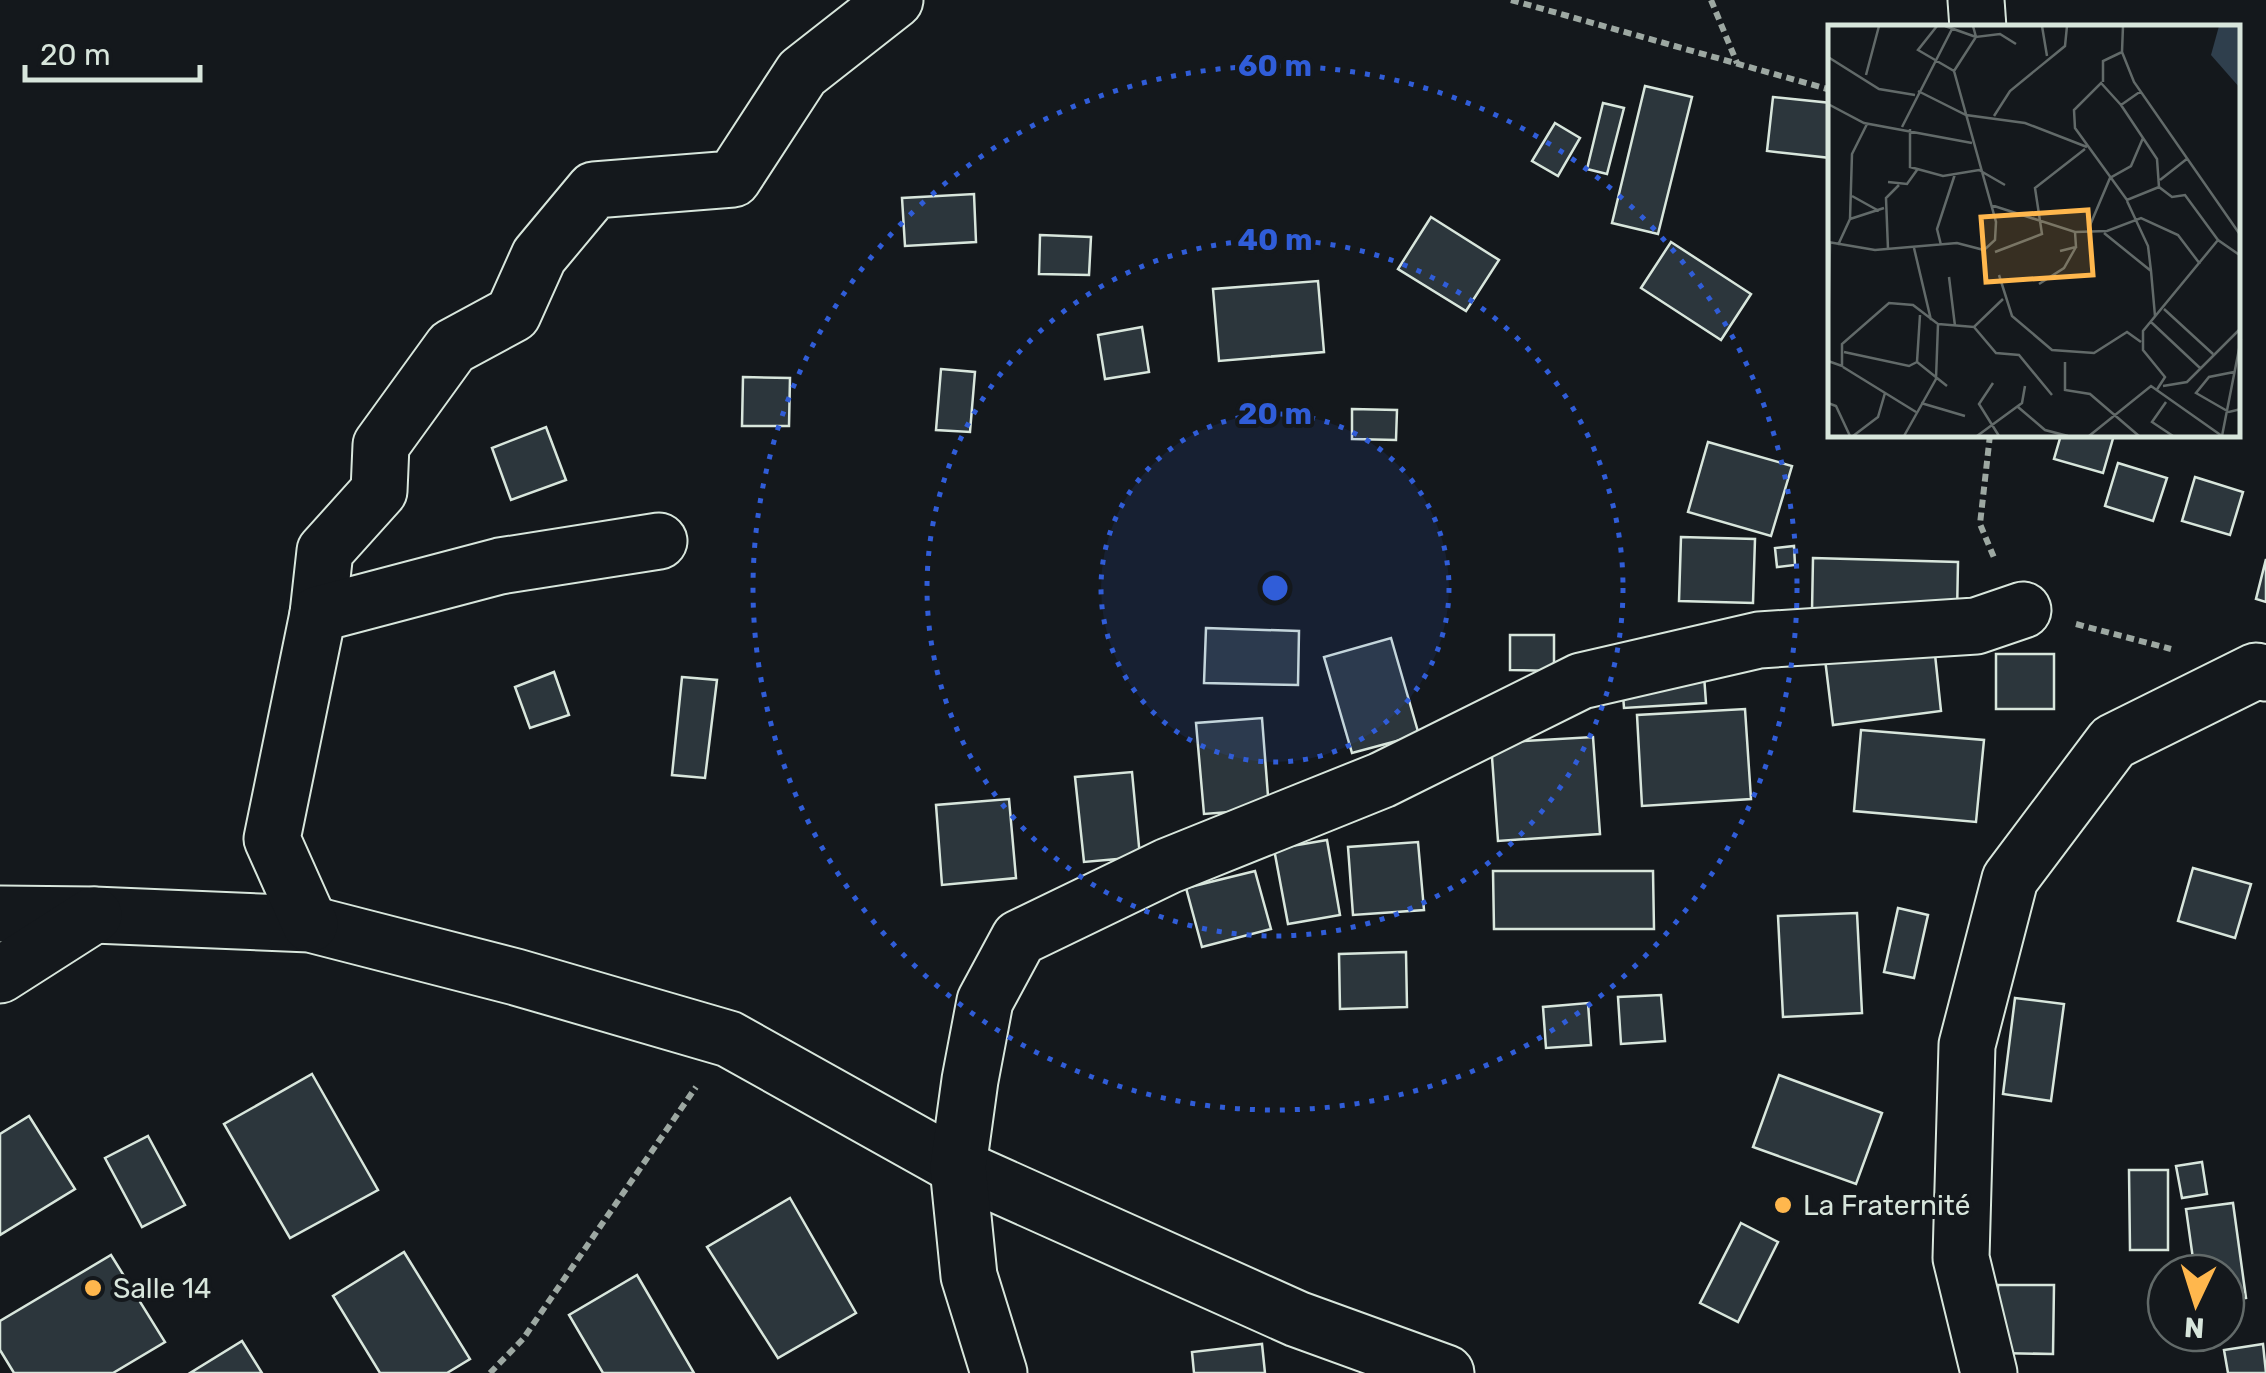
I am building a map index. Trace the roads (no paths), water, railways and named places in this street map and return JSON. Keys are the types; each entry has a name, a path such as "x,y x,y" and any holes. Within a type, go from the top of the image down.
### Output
{"street":[{"path":"310,924 272,838 318,614 325,551 379,491 381,445 452,348 512,314 540,256 594,190 733,179 802,73 895,0"},
{"path":"1976,0 1978,25"},
{"path":"318,614 500,566 659,542"},
{"path":"999,1373 969,1276 958,1168 986,1002 1019,938 1168,866 1382,780 1581,681 1758,640 1976,626 2022,610"},
{"path":"1989,1373 1961,1258 1966,1045 2010,879 2113,742 2256,672 2266,673"},
{"path":"0,914 310,924 516,977 728,1040 958,1168 1297,1320 1446,1373"},
{"path":"0,976 94,915"}],"place":[{"name":"La Fraternité","path":"1783,1205"},
{"name":"Salle 14","path":"93,1288"}]}
